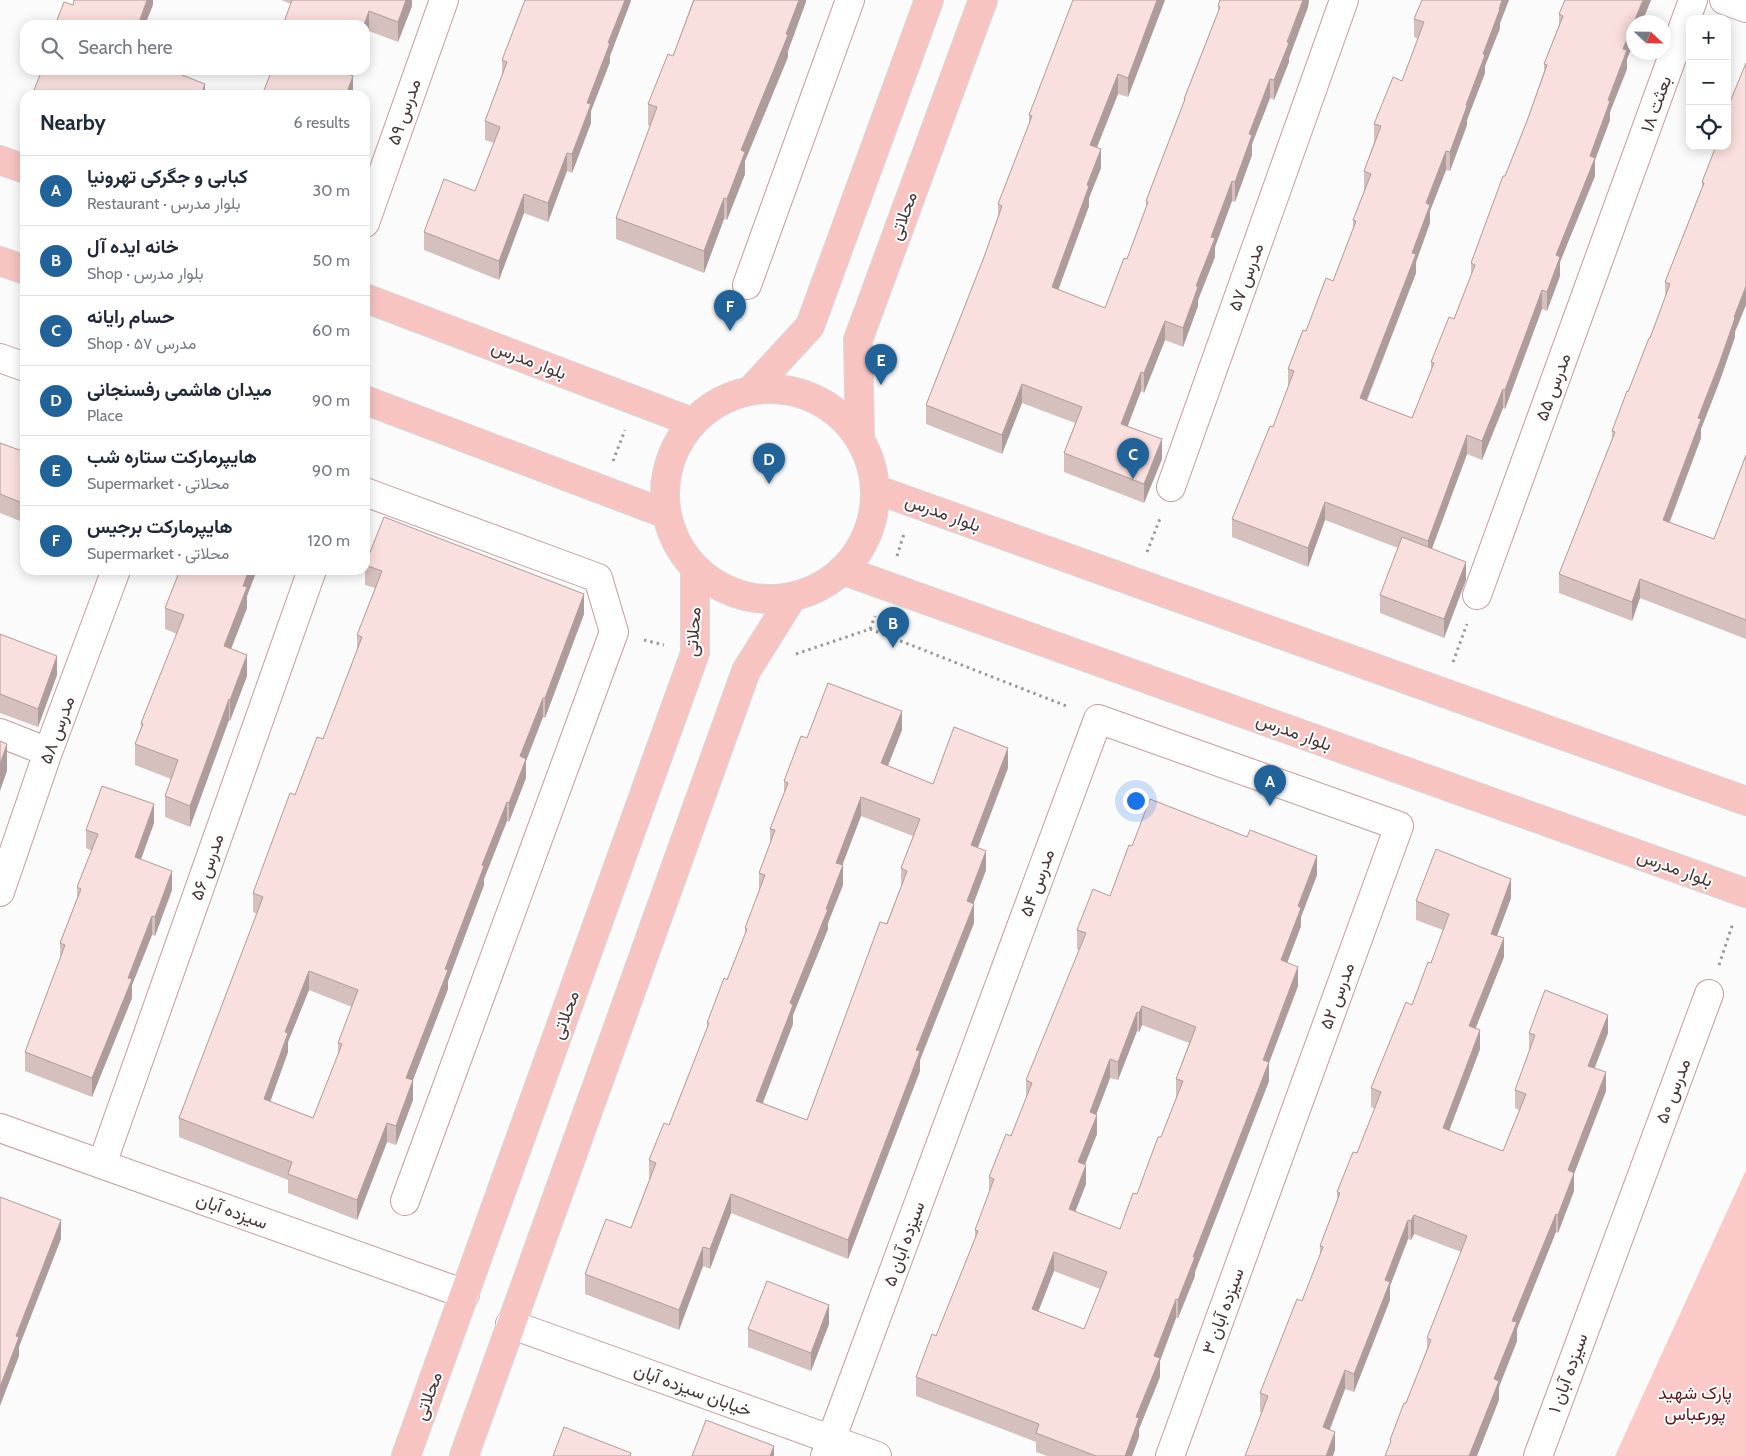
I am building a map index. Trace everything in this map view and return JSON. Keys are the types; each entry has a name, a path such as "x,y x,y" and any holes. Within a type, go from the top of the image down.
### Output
{"main road":[{"path":"752,390 810,326 929,0"},
{"name":"محلاتی","path":"860,439 858,340 983,0"},
{"path":"0,160 20,167"},
{"path":"0,260 20,268"},
{"name":"بلوار مدرس","path":"370,300 692,422"},
{"path":"786,389 817,399 844,418 860,439 870,463 875,489 872,519 860,546 842,570 820,586 793,596 765,599 742,595 720,587 695,568 677,543 666,514 665,481 674,450 692,422 720,401 752,390 786,389"},
{"path":"370,402 666,514"},
{"name":"بلوار مدرس","path":"875,489 1746,801"},
{"name":"محلاتی","path":"406,1456 695,653 695,568"},
{"name":"بلوار مدرس","path":"842,570 1745,893"},
{"path":"464,1456 746,671 793,596"}],"street":[{"name":"مدرس ۵۹","path":"370,209 444,0"},
{"path":"747,285 850,0"},
{"name":"مدرس ۵۷","path":"1171,487 1344,0"},
{"name":"بعثت ۱۸","path":"1629,179 1693,0"},
{"path":"1724,0 1746,8"},
{"name":"مدرس ۵۵","path":"1478,595 1629,179"},
{"path":"0,358 20,365"},
{"path":"370,494 598,578 614,632 405,1201"},
{"name":"مدرس ۵۸","path":"0,892 48,752 114,575"},
{"name":"مدرس ۵۶","path":"102,1164 310,575"},
{"name":"مدرس ۵۲","path":"1098,718 1399,826 1275,1166"},
{"name":"مدرس ۵۴","path":"976,1048 1098,718"},
{"path":"0,733 48,752"},
{"name":"مدرس ۵۰","path":"1599,1289 1709,994"},
{"name":"سیزده آبان ۵","path":"828,1448 976,1048"},
{"name":"سیزده آبان","path":"0,1128 464,1294"},
{"name":"سیزده آبان ۳","path":"1170,1456 1275,1166"},
{"name":"سیزده آبان ۱","path":"1538,1456 1599,1289"},
{"name":"خیابان سیزده آبان","path":"510,1324 828,1448 876,1456"}],"path":[{"path":"602,490 637,400"},
{"path":"1136,582 1171,487"},
{"path":"1442,692 1478,595"},
{"path":"746,671 870,629 1098,718"},
{"path":"1709,994 1745,893"}],"green space":[{"name":"پارک شهید پورعباس","path":"1746,1170 1746,1456 1615,1456"}],"building":[{"path":"74,0 147,0 140,20 57,20 64,2 73,5"},
{"path":"292,0 406,0 398,22 369,11 366,20 285,20"},
{"path":"525,0 625,0 587,103 591,104 572,154 567,153 548,203 524,194 499,261 424,232 444,179 475,191 500,127 485,121 507,62 502,60"},
{"path":"694,0 799,0 786,34 788,35 741,150 745,152 727,199 724,198 704,251 616,218 657,107 648,104 668,54 673,56"},
{"path":"1073,0 1157,0 1128,78 1118,74 1090,145 1101,149 1052,287 1105,308 1124,258 1127,259 1148,202 1146,201 1220,7 1218,6 1220,0 1303,0 1287,42 1289,43 1274,80 1270,79 1249,134 1252,135 1235,182 1232,181 1211,237 1215,238 1196,286 1198,287 1183,328 1165,321 1144,373 1141,372 1121,424 1162,439 1144,484 1064,453 1082,407 1022,384 1002,435 926,405 984,257 1002,206 998,204 1032,116 1029,115"},
{"path":"1422,0 1502,0 1483,54 1485,55 1450,152 1446,151 1426,203 1430,205 1412,253 1416,254 1360,398 1412,418 1434,363 1431,362 1449,317 1454,319 1475,265 1471,263 1503,176 1505,176 1527,121 1547,65 1544,64 1563,16 1559,14 1565,0 1643,0 1637,15 1626,15 1626,42 1623,49 1626,50 1626,53 1590,156 1595,158 1556,255 1560,257 1547,292 1542,290 1505,390 1503,389 1482,441 1467,435 1428,541 1325,502 1308,548 1232,519 1270,426 1273,427 1294,371 1288,369 1303,330 1306,331 1326,278 1333,281 1356,221 1353,220 1371,174 1364,171 1381,126 1374,124 1393,77 1402,81 1424,22 1414,19"},
{"path":"1746,63 1746,286 1698,418 1701,419 1663,520 1714,539 1746,455 1746,620 1640,579 1632,602 1559,574 1615,432 1612,431 1627,391 1650,338 1670,284 1665,282 1704,183 1702,182 1714,150 1731,150 1731,99"},
{"path":"40,75 182,75 205,84 203,90 34,90"},
{"path":"270,75 353,76 348,90 264,90"},
{"path":"0,443 20,450 20,502 0,494"},
{"path":"384,517 584,594 545,698 543,698 520,756 526,759 482,865 484,866 445,969 448,970 406,1078 413,1080 396,1126 387,1123 357,1200 288,1174 292,1162 179,1118 263,897 253,893 290,793 295,795 317,737 323,739 362,637 357,635 382,571 370,567 370,552","holes":["309,971 358,990 338,1043 342,1044 313,1118 264,1099 288,1033 285,1032"]},
{"path":"1402,537 1466,562 1444,619 1380,595"},
{"path":"178,575 247,575 243,586 247,587 224,646 247,655 190,806 165,796 178,760 135,744 143,724 141,723 184,615 165,608"},
{"path":"0,634 57,656 38,709 0,694"},
{"path":"828,683 902,711 881,763 933,784 954,727 1008,748 971,845 986,851 967,901 974,904 916,1050 920,1051 848,1240 731,1194 710,1249 703,1247 679,1310 585,1274 606,1219 631,1228 656,1163 649,1160 664,1123 669,1125 709,1023 707,1023 724,978 727,980 747,929 745,928 765,875 759,873 775,830 770,829 788,783 784,781 801,736 807,738","holes":["861,797 920,819 901,868 907,871 887,924 880,922 807,1120 756,1101 793,1005 790,1003 828,909 826,909 843,865 836,863"]},
{"path":"0,741 7,744 0,764"},
{"path":"102,786 154,804 135,857 172,871 155,917 152,916 128,978 132,979 92,1078 25,1052 65,945 60,943 81,889 77,887 98,834 86,830"},
{"path":"1150,799 1247,837 1250,830 1317,856 1298,906 1301,908 1281,960 1298,967 1263,1060 1269,1062 1193,1257 1195,1257 1154,1356 1160,1358 1136,1417 1139,1418 1125,1456 1096,1456 1036,1433 1039,1424 916,1377 932,1334 936,1336 978,1231 975,1230 994,1179 989,1177 1006,1134 1011,1136 1032,1083 1026,1080 1086,933 1077,930 1093,889 1110,896 1129,845 1132,846","holes":["1142,1006 1196,1027 1176,1079 1183,1081 1161,1137 1158,1137 1137,1194 1133,1193 1120,1229 1069,1209 1086,1165 1078,1162 1097,1115 1090,1112 1110,1059 1118,1062 1137,1012 1139,1013","1054,1252 1107,1272 1084,1329 1032,1309"]},
{"path":"1436,849 1511,879 1491,934 1504,938 1469,1026 1480,1030 1443,1128 1503,1151 1526,1094 1515,1090 1535,1035 1529,1033 1545,990 1608,1015 1588,1066 1606,1072 1568,1170 1574,1173 1512,1321 1517,1322 1494,1379 1499,1381 1469,1456 1385,1456 1404,1403 1406,1403 1431,1340 1427,1338 1467,1236 1414,1215 1411,1221 1408,1220 1385,1280 1390,1282 1354,1374 1345,1370 1323,1427 1335,1432 1326,1456 1245,1456 1268,1396 1260,1393 1297,1299 1302,1301 1323,1247 1320,1246 1340,1193 1337,1192 1353,1152 1357,1153 1381,1092 1371,1088 1406,1002 1412,1005 1428,962 1431,963 1449,914 1416,901"},
{"path":"0,1197 61,1220 16,1336 19,1337 0,1387"},
{"path":"767,1281 829,1305 811,1353 748,1329"},
{"path":"706,1420 774,1446 770,1456 692,1456"},
{"path":"564,1427 631,1453 630,1456 553,1456"}],"place":[{"name":"هایپرمارکت برجیس","path":"730,331"},
{"name":"هایپرمارکت ستاره شب","path":"881,385"},
{"name":"حسام رایانه","path":"1133,479"},
{"name":"میدان هاشمی رفسنجانی","path":"769,484"},
{"name":"خانه ایده آل","path":"893,648"},
{"name":"کبابی و جگرکی تهرونیا","path":"1270,806"}]}
